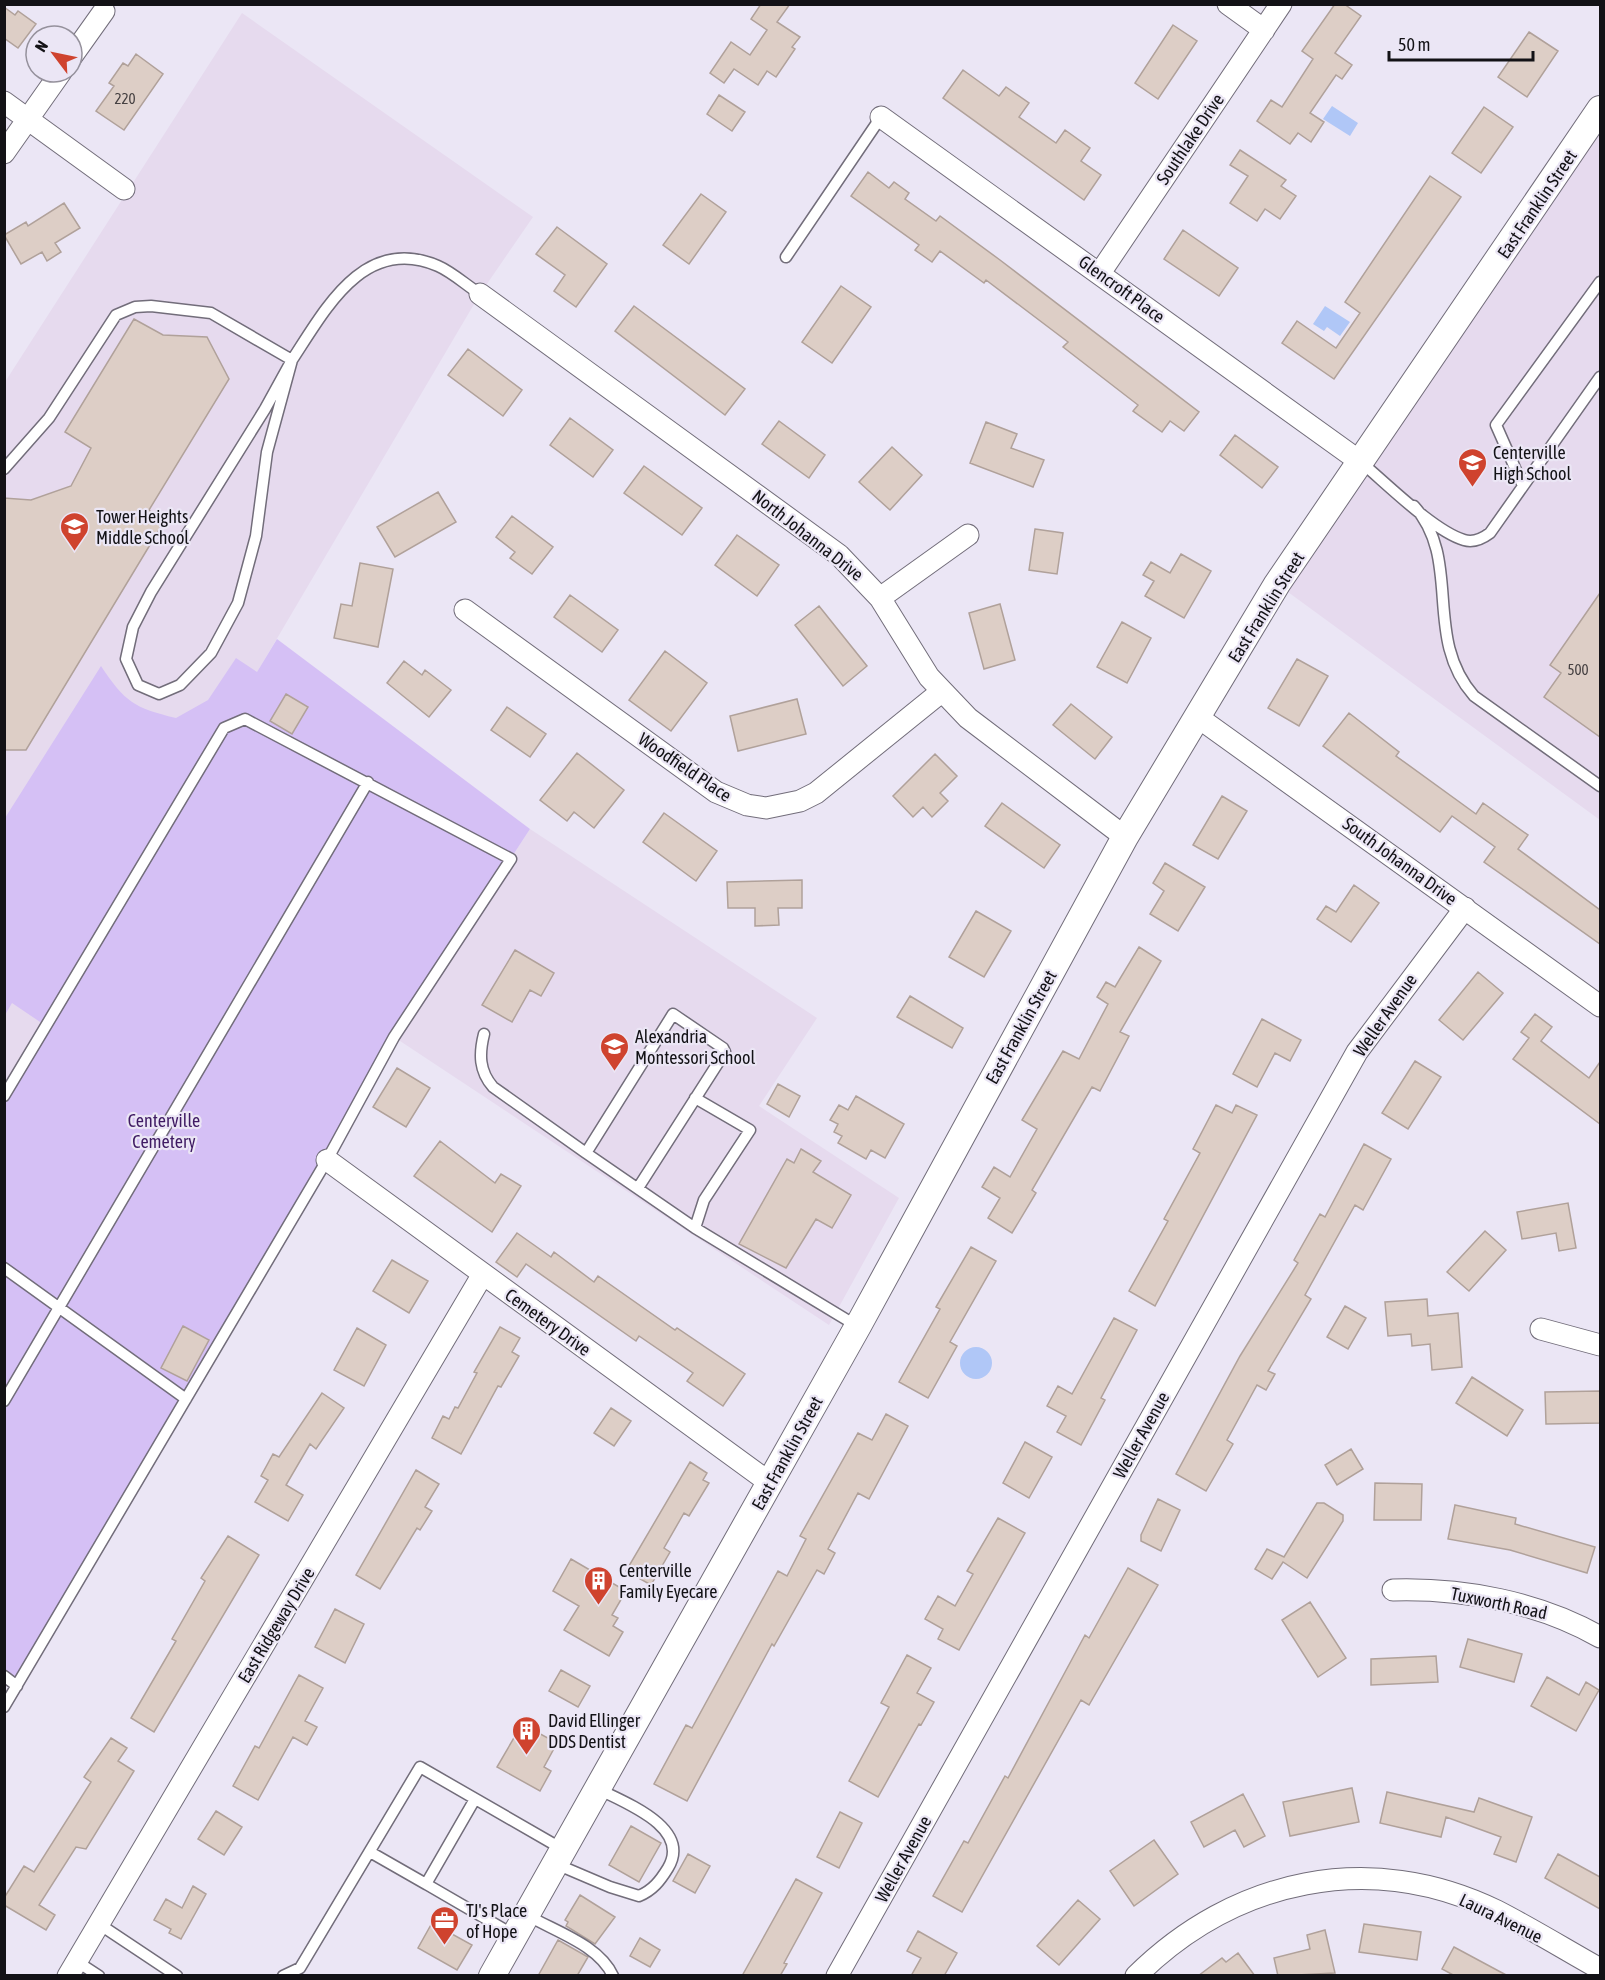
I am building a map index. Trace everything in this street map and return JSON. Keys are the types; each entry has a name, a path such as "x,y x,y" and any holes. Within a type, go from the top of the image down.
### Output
{"street":[{"path":"1228,4 1264,30"},
{"name":"Southlake Drive","path":"1100,273 1281,4"},
{"path":"84,39 104,11"},
{"path":"4,153 53,84"},
{"path":"4,102 124,189"},
{"name":"East Franklin Street","path":"492,1976 858,1326 1125,837 1199,718 1277,584 1362,463 1600,109"},
{"name":"Glencroft Place","path":"881,117 1362,463"},
{"name":"North Johanna Drive","path":"480,294 815,536 860,575 880,598 941,692 968,718 1125,837"},
{"path":"880,598 968,535"},
{"name":"Woodfield Place","path":"465,610 716,792 747,805 782,806 816,793 941,692"},
{"name":"South Johanna Drive","path":"1199,718 1600,1006"},
{"name":"Weller Avenue","path":"837,1976 1357,1052 1465,908"},
{"name":"Cemetery Drive","path":"327,1160 770,1483"},
{"name":"East Ridgeway Drive","path":"72,1969 483,1274"},
{"path":"1541,1329 1600,1345"},
{"name":"Tuxworth Road","path":"1393,1590 1454,1592 1514,1603 1550,1613 1600,1637"},
{"name":"Laura Avenue","path":"1136,1976 1188,1931 1247,1899 1279,1889 1344,1879 1396,1882 1458,1896 1496,1911 1600,1969"}],"lane":[{"path":"786,257 881,117"},
{"path":"292,360 267,452 256,536 238,603 211,652 180,686 159,694 138,685 126,659 133,627 151,592 265,409 292,360 337,292 370,266 408,258 438,266 480,294"},
{"path":"1523,486 1496,425 1600,282"},
{"path":"4,469 49,418 116,315 135,307 151,306 211,313 292,360"},
{"path":"1362,463 1444,530 1464,540 1482,539 1490,533 1600,377"},
{"path":"1414,506 1425,518 1435,540 1447,646 1463,683 1474,696 1600,786"},
{"path":"4,1096 224,728 244,719 511,859 394,1037 327,1160 4,1707"},
{"path":"4,1401 368,782"},
{"path":"586,1153 671,1014 725,1050 638,1188"},
{"path":"484,1034 481,1065 483,1073 493,1087 695,1228 858,1326"},
{"path":"695,1098 750,1130 704,1200 695,1228"},
{"path":"4,1268 186,1399"},
{"path":"4,1676 17,1686"},
{"path":"283,1976 300,1968 420,1767 475,1799 560,1857 610,1887 639,1896 651,1891 670,1864 675,1849 672,1838 656,1822 598,1789"},
{"path":"426,1884 475,1799"},
{"path":"370,1852 426,1884 521,1925 593,1950 608,1963 614,1976"},
{"path":"99,1924 177,1976"},
{"path":"72,1969 99,1976"}],"shaded area":[{"path":"242,13 533,217 480,294 5,1100 5,382"},
{"name":"Centerville High School","path":"1600,109 1600,820 1277,584"},
{"name":"Alexandria Montessori School","path":"530,829 817,1018 759,1106 899,1198 829,1325 394,1037"}],"green space":[{"name":"Centerville Cemetery","path":"277,639 530,829 394,1037 17,1686 4,1676 4,1096 46,1026 12,1003 5,1015 5,818 101,666 117,688 132,702 150,711 176,718 208,700 236,658 257,672"}],"water":[{"path":"1332,106 1358,123 1350,136 1323,119"},
{"path":"1325,306 1350,322 1340,336 1327,327 1324,331 1313,324"},
{"path":"976,1347 987,1352 992,1363 987,1374 976,1379 965,1374 960,1363 965,1352"}],"building":[{"path":"761,4 790,4 777,22 800,37 792,47 795,49 776,77 767,71 758,85 734,69 724,83 710,73 731,42 750,55 767,30 751,19"},
{"path":"1335,4 1344,4 1361,16 1335,53 1352,65 1342,79 1336,75 1310,113 1324,122 1311,142 1298,133 1290,144 1257,121 1271,100 1282,107 1313,59 1302,51"},
{"path":"4,7 15,15 18,11 36,24 24,24 24,40 18,48 4,38"},
{"path":"1173,25 1197,41 1158,99 1135,83"},
{"path":"1529,32 1558,51 1527,97 1498,77"},
{"path":"136,54 163,74 124,130 96,111 114,86 109,83 123,63 128,66"},
{"path":"963,70 999,96 1006,87 1029,103 1019,117 1056,143 1065,130 1090,148 1081,161 1101,175 1084,200 943,98"},
{"path":"719,95 745,112 732,131 707,114"},
{"path":"1484,107 1513,127 1481,173 1452,153"},
{"path":"1240,150 1286,180 1281,186 1296,196 1280,219 1265,209 1257,221 1230,203 1248,176 1230,165"},
{"path":"868,172 889,188 894,182 909,193 905,199 936,221 940,216 1199,412 1184,431 1170,421 1162,432 1133,411 1138,405 1063,347 1068,342 986,280 984,283 940,251 932,262 915,250 919,245 851,196"},
{"path":"1430,176 1461,197 1334,379 1282,343 1297,321 1336,348 1360,313 1345,302"},
{"path":"701,194 726,212 689,264 663,245"},
{"path":"64,203 80,228 55,243 61,252 47,261 42,252 21,264 4,235 26,222 28,226"},
{"path":"557,227 607,264 576,307 554,291 565,275 536,254"},
{"path":"1183,230 1238,268 1219,296 1164,259"},
{"path":"841,286 871,307 832,363 802,342"},
{"path":"634,306 745,389 725,415 615,331"},
{"name":"Tower Heights Middle School","path":"134,319 163,335 207,337 229,379 149,510 162,525 26,750 4,750 4,498 31,500 71,486 91,448 65,432"},
{"path":"468,349 522,390 503,416 448,375"},
{"path":"570,418 613,450 593,477 550,445"},
{"path":"779,421 825,455 809,478 762,444"},
{"path":"986,422 1017,434 1011,448 1044,460 1033,487 970,463"},
{"path":"1235,435 1278,467 1262,488 1220,455"},
{"path":"892,447 922,475 890,510 859,482"},
{"path":"644,466 702,508 682,535 624,493"},
{"path":"438,492 456,522 395,557 377,527"},
{"path":"512,516 553,547 532,574 510,558 515,552 496,537"},
{"path":"1035,529 1063,533 1057,574 1029,570"},
{"path":"737,535 779,565 757,596 715,565"},
{"path":"1181,554 1211,571 1184,618 1145,596 1154,581 1143,575 1151,562 1170,573"},
{"path":"360,563 393,569 378,647 334,638 341,604 352,606"},
{"path":"1600,593 1600,737 1544,697 1561,673 1550,665"},
{"path":"570,595 618,630 602,652 554,617"},
{"path":"1000,604 1015,660 984,669 969,613"},
{"path":"819,606 867,666 843,686 795,625"},
{"path":"1122,622 1151,638 1127,683 1097,667"},
{"path":"665,651 707,683 671,731 629,700"},
{"path":"1297,659 1328,676 1299,726 1268,708"},
{"path":"404,661 422,675 425,670 451,690 429,717 387,683"},
{"path":"286,694 308,707 292,734 270,721"},
{"path":"797,699 806,734 738,751 730,716"},
{"path":"1071,704 1112,737 1095,759 1053,725"},
{"path":"507,707 546,734 530,757 491,730"},
{"path":"1349,713 1399,752 1396,756 1476,814 1483,803 1528,835 1518,849 1600,910 1600,944 1484,862 1495,847 1452,816 1440,832 1323,746"},
{"path":"577,753 624,790 594,828 574,812 567,821 540,800"},
{"path":"935,754 957,776 940,793 948,801 932,817 923,807 913,817 893,796"},
{"path":"1222,796 1247,811 1218,859 1193,845"},
{"path":"1002,803 1060,845 1044,868 985,826"},
{"path":"664,813 717,851 696,881 643,842"},
{"path":"1165,863 1205,887 1178,931 1150,914 1164,891 1153,883"},
{"path":"802,880 802,908 778,908 779,925 755,926 755,908 728,908 727,882"},
{"path":"1354,885 1379,903 1351,942 1317,919 1326,906 1336,912"},
{"path":"976,911 1011,931 984,977 949,957"},
{"path":"1139,947 1161,961 1120,1032 1129,1036 1100,1091 1092,1087 1032,1190 1036,1193 1012,1233 988,1218 1000,1198 982,1187 994,1167 1010,1177 1037,1129 1022,1120 1063,1051 1079,1059 1108,1004 1097,997 1106,982 1115,987"},
{"path":"515,950 554,973 541,996 530,990 512,1022 482,1005"},
{"path":"1478,972 1503,993 1463,1040 1439,1020"},
{"path":"910,996 963,1028 952,1048 897,1017"},
{"path":"1535,1014 1552,1027 1541,1041 1589,1078 1600,1062 1600,1124 1513,1059 1529,1038 1521,1032"},
{"path":"1262,1019 1301,1040 1290,1061 1275,1053 1257,1087 1233,1074"},
{"path":"1415,1061 1441,1077 1408,1129 1382,1113"},
{"path":"397,1068 430,1088 406,1127 373,1107"},
{"path":"778,1084 800,1096 789,1117 767,1104"},
{"path":"856,1096 904,1124 885,1158 871,1150 866,1159 838,1143 842,1136 834,1132 838,1124 830,1120 839,1105 848,1110"},
{"path":"1216,1105 1232,1113 1236,1105 1257,1115 1155,1306 1129,1291 1168,1221 1164,1219 1200,1153 1193,1149"},
{"path":"440,1141 495,1183 501,1174 521,1186 492,1232 414,1176"},
{"path":"1364,1144 1391,1159 1363,1210 1355,1205 1305,1295 1311,1299 1268,1371 1275,1374 1266,1390 1257,1385 1227,1440 1233,1444 1206,1491 1176,1474 1240,1356 1298,1263 1294,1260 1320,1214 1325,1217"},
{"path":"801,1149 821,1161 813,1172 851,1195 832,1228 816,1219 786,1268 739,1244 787,1159 794,1163"},
{"path":"1568,1203 1576,1248 1559,1251 1556,1233 1522,1239 1517,1212"},
{"path":"1485,1231 1506,1250 1469,1291 1447,1272"},
{"path":"517,1233 551,1257 554,1252 594,1282 598,1276 675,1330 677,1328 745,1374 723,1406 687,1381 693,1373 639,1336 636,1341 526,1264 517,1277 496,1262"},
{"path":"971,1247 996,1261 950,1342 957,1346 928,1398 899,1382 940,1309 936,1307"},
{"path":"392,1260 428,1281 409,1313 373,1291"},
{"path":"1427,1299 1428,1316 1458,1313 1462,1367 1432,1370 1430,1344 1412,1346 1411,1334 1388,1336 1385,1302"},
{"path":"1345,1306 1366,1318 1348,1349 1327,1337"},
{"path":"1114,1318 1137,1330 1101,1398 1105,1400 1081,1445 1057,1432 1066,1416 1047,1406 1058,1386 1072,1394"},
{"path":"183,1326 209,1340 187,1381 161,1368"},
{"path":"500,1327 520,1338 512,1352 519,1356 501,1387 498,1386 461,1454 432,1438 443,1416 449,1419 455,1407 458,1408 477,1373 474,1372"},
{"path":"357,1328 386,1345 364,1386 334,1370"},
{"path":"1472,1377 1523,1410 1507,1436 1456,1403"},
{"path":"1600,1391 1600,1423 1546,1424 1545,1392"},
{"path":"322,1393 344,1408 316,1449 310,1444 286,1485 303,1495 288,1521 255,1502 268,1480 261,1476 273,1454 279,1457"},
{"path":"611,1408 631,1421 614,1446 594,1433"},
{"path":"886,1414 908,1426 869,1499 858,1493 828,1549 835,1553 824,1574 817,1570 774,1646 772,1644 687,1801 654,1784 686,1725 692,1728 778,1571 787,1576 806,1539 800,1536 858,1433 872,1440"},
{"path":"1025,1442 1052,1457 1029,1498 1003,1483"},
{"path":"1351,1449 1363,1469 1337,1485 1325,1465"},
{"path":"690,1462 707,1473 703,1480 709,1483 689,1516 684,1513 664,1548 670,1552 651,1585 626,1571"},
{"path":"416,1470 439,1484 425,1507 432,1511 420,1530 417,1528 380,1589 356,1575"},
{"path":"1375,1483 1422,1484 1421,1520 1374,1520"},
{"path":"1158,1499 1180,1510 1161,1551 1141,1541 1141,1535"},
{"path":"1317,1503 1324,1503 1343,1515 1343,1521 1307,1578 1283,1562 1272,1579 1255,1569 1267,1549 1284,1557"},
{"path":"1455,1505 1516,1518 1515,1524 1595,1547 1587,1573 1510,1550 1448,1539"},
{"path":"998,1518 1025,1533 959,1650 938,1639 943,1629 925,1619 938,1596 955,1606 973,1574 967,1571"},
{"path":"228,1536 259,1555 154,1732 131,1718 176,1641 172,1639 205,1581 201,1578"},
{"name":"Centerville Family Eyecare","path":"571,1559 626,1591 612,1615 618,1618 613,1626 623,1632 609,1656 564,1630 579,1606 553,1591"},
{"path":"1128,1568 1158,1585 1089,1705 1081,1700 962,1912 933,1896 964,1841 968,1843 1005,1776 1008,1778 1085,1635 1089,1638"},
{"path":"1310,1602 1346,1658 1318,1677 1282,1620"},
{"path":"335,1609 364,1624 345,1663 315,1647"},
{"path":"1468,1639 1522,1654 1514,1682 1460,1667"},
{"path":"907,1655 931,1668 917,1693 934,1702 878,1797 849,1781 889,1707 881,1703"},
{"path":"1436,1656 1438,1682 1371,1685 1371,1659"},
{"path":"561,1670 590,1686 578,1707 549,1691"},
{"path":"299,1675 323,1688 305,1721 317,1727 307,1745 293,1737 258,1800 233,1786 255,1746 259,1748"},
{"path":"1547,1677 1579,1695 1586,1682 1599,1690 1576,1731 1531,1706"},
{"name":"David Ellinger DDS Dentist","path":"522,1724 557,1743 544,1767 551,1771 540,1791 497,1767"},
{"path":"111,1738 127,1748 118,1761 134,1771 86,1849 76,1847 39,1905 55,1915 46,1930 4,1905 4,1898 24,1866 34,1872 91,1782 84,1777"},
{"path":"1352,1788 1359,1822 1290,1836 1283,1802"},
{"path":"1387,1792 1474,1812 1479,1798 1532,1817 1516,1862 1494,1854 1501,1837 1446,1817 1441,1837 1380,1823"},
{"path":"1243,1794 1265,1836 1244,1847 1235,1830 1204,1847 1191,1822"},
{"path":"216,1811 242,1827 224,1855 198,1839"},
{"path":"840,1812 862,1823 839,1868 817,1857"},
{"path":"631,1826 661,1843 639,1882 609,1865"},
{"path":"1154,1840 1178,1874 1134,1906 1110,1871"},
{"path":"688,1854 710,1866 695,1893 673,1881"},
{"path":"1558,1854 1600,1877 1600,1909 1545,1878"},
{"path":"796,1879 822,1893 784,1963 787,1964 780,1976 742,1976"},
{"path":"193,1886 206,1894 181,1939 169,1933 171,1929 154,1920 166,1899 182,1908"},
{"path":"580,1895 615,1917 595,1944 566,1926 568,1922 565,1920"},
{"path":"1078,1900 1100,1919 1059,1965 1037,1946"},
{"name":"TJ's Place of Hope","path":"432,1923 472,1945 457,1970 418,1948"},
{"path":"1364,1924 1421,1932 1417,1960 1359,1952"},
{"path":"1325,1930 1335,1973 1278,1976 1274,1958 1310,1949 1307,1935"},
{"path":"918,1931 957,1953 944,1976 911,1976 921,1958 907,1951"},
{"path":"640,1938 660,1950 650,1967 630,1956"},
{"path":"558,1940 588,1957 577,1976 538,1976"},
{"path":"1454,1947 1508,1976 1455,1976 1442,1969"},
{"path":"1238,1953 1255,1976 1198,1976 1222,1958 1226,1962"}],"place":[{"name":"Centerville High School","path":"1472,488"},
{"name":"Tower Heights Middle School","path":"75,552"},
{"name":"Alexandria Montessori School","path":"614,1072"},
{"name":"Centerville Family Eyecare","path":"598,1606"},
{"name":"David Ellinger DDS Dentist","path":"527,1756"},
{"name":"TJ's Place of Hope","path":"445,1946"}]}
